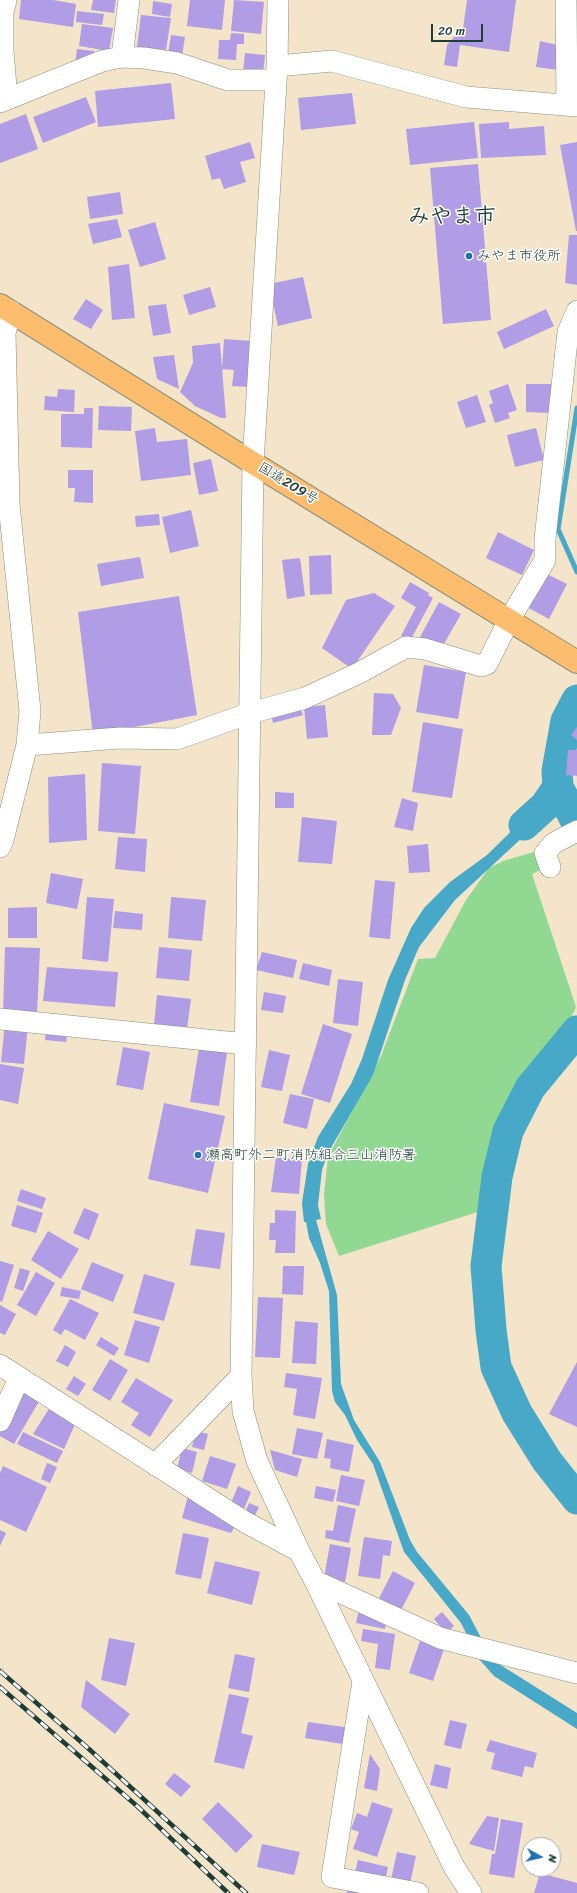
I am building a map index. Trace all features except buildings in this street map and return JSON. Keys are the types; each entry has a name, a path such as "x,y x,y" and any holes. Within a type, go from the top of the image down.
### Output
{"highway":[{"name":"国道209号","path":"5,308 253,463 577,662"}],"street":[{"path":"6,0 3,13 4,100 102,61 122,57 144,58 177,63 228,80 276,73 332,61 466,97 572,105 566,0"},
{"path":"122,57 129,0"},
{"path":"278,0 276,73 253,463 241,1376 243,1411 257,1461 299,1551 316,1582 454,1867 471,1893"},
{"path":"0,847 27,745 30,711 9,504 5,308"},
{"path":"27,745 120,738 177,739 250,714 305,698 359,673 406,647 425,649 481,666 487,664 509,620 545,560 545,539 568,332 577,311"},
{"path":"550,868 546,853 554,843 577,831"},
{"path":"0,1019 246,1044"},
{"path":"0,1365 244,1522 299,1551"},
{"path":"155,1465 241,1376"},
{"path":"0,1421 19,1378"},
{"path":"316,1582 440,1638 577,1673"},
{"path":"363,1681 332,1877 418,1893"}],"green space":[{"path":"534,852 541,870 532,874 576,1007 570,1020 529,1070 499,1134 487,1209 339,1256 326,1224 324,1195 328,1157 381,1056 418,959 435,958 466,900 489,868 503,861"}],"water":[{"path":"548,791 558,797 524,836 455,900 419,947 405,980 373,1075 328,1153 322,1170 318,1205 321,1219 316,1220 337,1295 341,1384 354,1420 380,1462 410,1540 417,1552 469,1615 489,1653 499,1664 577,1713 577,1729 494,1676 479,1659 461,1623 404,1552 373,1464 357,1440 345,1415 335,1402 332,1391 329,1291 320,1263 309,1238 306,1222 304,1222 302,1203 308,1164 318,1137 351,1084 362,1059 388,980 411,928 424,908 450,882 487,855 536,807"}],"waterway":[{"path":"577,408 558,529 577,572"},
{"path":"577,700 566,721 557,771 558,787 577,823"},
{"path":"524,825 545,806 558,787"},
{"path":"577,1031 530,1088 508,1131 497,1177 486,1266 491,1330 496,1367 517,1413 547,1461 577,1499"}],"railway":[{"path":"0,1671 89,1749 246,1893"},
{"path":"0,1687 137,1806 228,1893"}],"place":[{"name":"みやま市役所","path":"469,256"},
{"name":"瀬高町外二町消防組合三山消防署","path":"198,1155"}],"district":[{"name":"みやま市","path":"452,217"}]}
